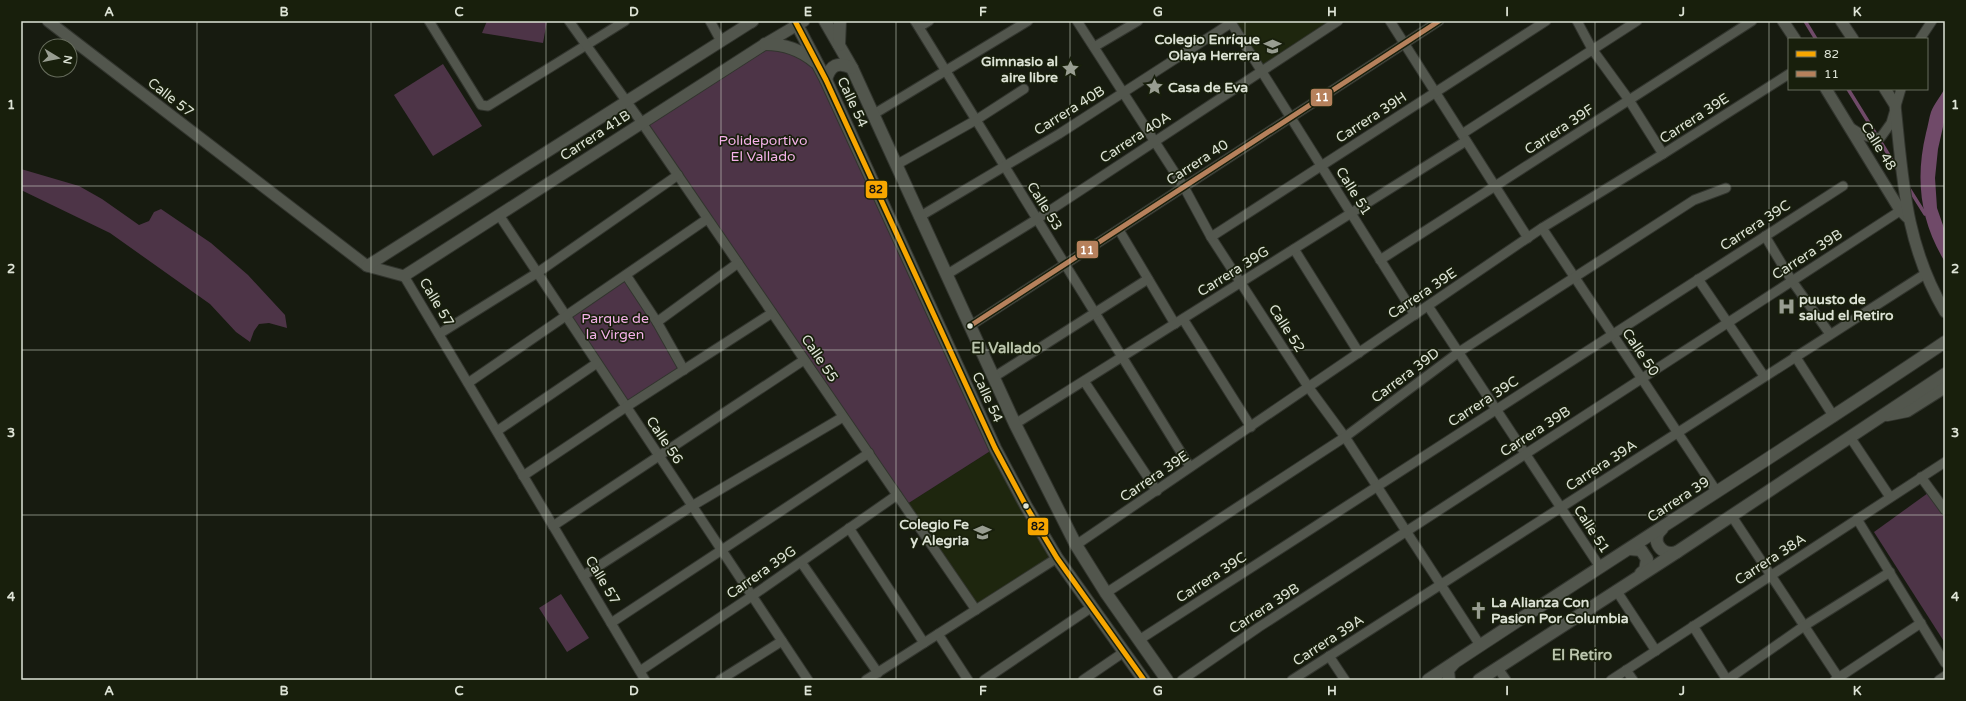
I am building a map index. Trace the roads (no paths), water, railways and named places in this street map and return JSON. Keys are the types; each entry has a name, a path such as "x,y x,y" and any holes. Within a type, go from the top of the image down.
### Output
{"main road":[{"name":"Calle 54","path":"825,21 852,68 1015,424 1076,545 1106,593 1167,680"},
{"path":"839,46 840,21"},
{"name":"Calle 54","path":"799,22 995,448 1026,506 1057,558 1144,680"},
{"path":"765,44 777,44 794,49 809,57 818,65"},
{"path":"826,80 828,71 835,65 844,64 852,68"},
{"name":"Carrera 39","path":"1428,680 1600,567 1834,417 1945,342"},
{"path":"1479,680 1641,573 1677,552 1945,374"},
{"path":"1880,417 1907,411 1945,387"},
{"path":"1662,528 1659,531 1656,540 1660,549 1668,553 1677,552"},
{"path":"1630,549 1641,550 1647,559 1645,570 1641,573"},
{"path":"1449,680 1448,670 1454,662"}],"street":[{"name":"Calle 57","path":"48,21 368,266 404,276 645,680"},
{"path":"429,21 481,105 488,106 625,21"},
{"name":"Calle 55","path":"569,21 678,175 976,610"},
{"path":"710,21 721,41"},
{"name":"Carrera 41B","path":"368,266 752,21"},
{"path":"917,24 929,21"},
{"path":"874,114 1028,21"},
{"name":"Calle 52","path":"1077,21 1184,187 1212,237 1241,283 1309,388 1345,437 1480,646"},
{"path":"1094,47 1138,21"},
{"name":"Carrera 40A","path":"946,275 1037,219 1154,140 1262,72 1338,21"},
{"path":"1390,21 1528,238"},
{"name":"Carrera 40","path":"970,326 1439,21"},
{"name":"Carrera 39H","path":"1212,237 1546,21"},
{"path":"1577,21 1592,50 1629,100 1664,154"},
{"name":"Carrera 39G","path":"1015,424 1351,213 1637,21"},
{"name":"Carrera 39F","path":"1380,260 1496,187 1752,21"},
{"path":"1783,21 1794,38"},
{"path":"1841,21 1852,38"},
{"path":"1921,38 1932,21"},
{"name":"Carrera 41B","path":"404,276 799,22"},
{"name":"Calle 51","path":"1231,22 1415,315"},
{"name":"Carrera 40B","path":"919,217 1059,134 1231,22"},
{"name":"Calle 53","path":"917,24 1190,467"},
{"name":"Carrera 39E","path":"1076,545 1309,388 1542,228 1664,154 1788,75"},
{"path":"896,165 976,120 1024,89"},
{"name":"Calle 48","path":"1827,90 1905,212"},
{"name":"Calle 48","path":"1886,90 1895,105 1905,212 1926,274 1945,312"},
{"path":"1850,128 1868,138 1873,139 1881,137 1891,123 1900,90"},
{"path":"439,334 537,273 678,175"},
{"name":"Carrera 39C","path":"1139,640 1843,186"},
{"name":"Carrera 39D","path":"1106,593 1345,437 1459,352 1694,200 1726,188"},
{"name":"Carrera 39B","path":"1182,680 1727,323 1792,281 1905,212"},
{"name":"Calle 56","path":"498,215 808,680"},
{"path":"468,383 707,219"},
{"name":"Calle 50","path":"1542,228 1717,492"},
{"path":"1119,230 1174,324"},
{"path":"1765,236 1792,281 1830,334"},
{"path":"1294,249 1359,353"},
{"path":"657,322 738,263"},
{"name":"Carrera 39A","path":"1292,680 1764,376 1926,274"},
{"path":"626,275 657,322 684,370"},
{"path":"994,377 1148,279"},
{"path":"1698,279 1764,376"},
{"name":"Calle 51","path":"1428,306 1600,567"},
{"path":"523,476 626,407 772,313"},
{"path":"1183,319 1250,427"},
{"path":"1796,356 1834,417"},
{"path":"553,526 660,457 804,360"},
{"path":"497,431 597,363"},
{"path":"1084,381 1157,491"},
{"path":"583,576 692,506 843,417"},
{"path":"1850,437 1890,497"},
{"path":"611,623 868,453"},
{"name":"Carrera 38A","path":"1611,680 1945,462"},
{"path":"1921,477 1945,510"},
{"name":"Carrera 39G","path":"640,671 752,596 897,495"},
{"path":"1731,515 1838,679 1921,623"},
{"path":"1857,519 1945,663"},
{"path":"849,528 924,643"},
{"path":"866,680 1057,558"},
{"path":"801,562 878,672"},
{"path":"1693,626 1727,680 1804,626 1890,572"},
{"path":"1616,590 1656,651"},
{"path":"984,680 1092,607"},
{"path":"938,634 968,680"},
{"path":"720,680 782,641"},
{"path":"1083,680 1124,652"},
{"path":"1329,656 1345,680"},
{"path":"1497,667 1506,680"},
{"path":"1626,670 1633,680"},
{"path":"1939,680 1945,676"}],"waterway":[{"path":"1805,21 1815,38"},
{"path":"1849,90 1898,170"},
{"path":"1908,187 1925,214"}],"place":[{"name":"Colegio Enríque Olaya Herrera","path":"1273,47"},
{"name":"Gimnasio al aire libre","path":"1071,69"},
{"name":"Casa de Eva","path":"1155,87"},
{"name":"puusto de salud el Retiro","path":"1786,307"},
{"name":"Colegio Fe y Alegria","path":"982,532"},
{"name":"La Alianza Con Pasion Por Columbia","path":"1478,610"}],"district":[{"name":"El Vallado","path":"1006,348"},
{"name":"El Retiro","path":"1582,655"}],"park label":[{"name":"Polideportivo El Vallado","path":"763,148"},
{"name":"Parque de la Virgen","path":"615,326"}]}
